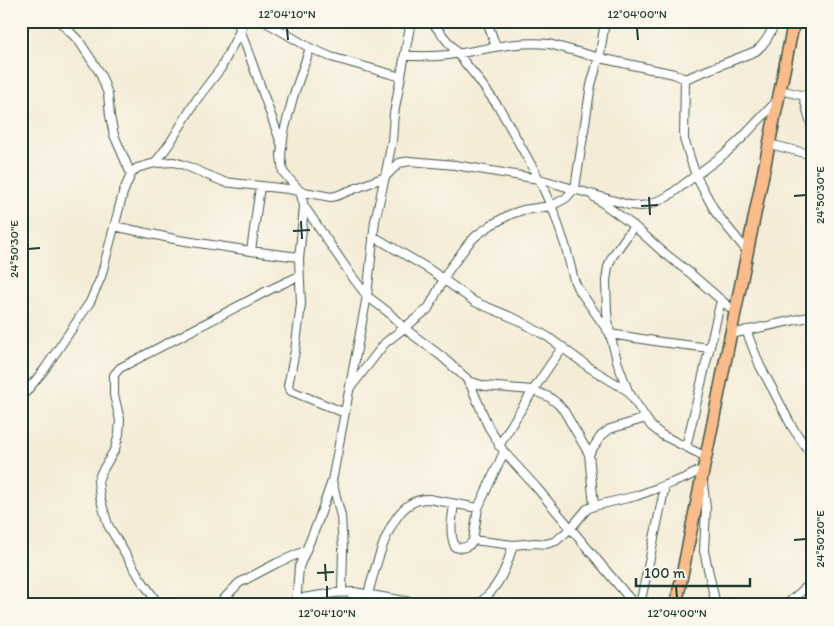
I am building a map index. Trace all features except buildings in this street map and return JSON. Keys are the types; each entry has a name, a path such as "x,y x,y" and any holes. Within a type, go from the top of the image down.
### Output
{"highway":[{"path":"676,605 794,21"}],"street":[{"path":"59,21 80,42 100,73 108,94 114,135 131,174"},
{"path":"264,21 310,48 330,57 401,77"},
{"path":"411,21 385,177 375,221 367,296 332,481 299,567 296,602 342,592 354,592 405,603 428,605"},
{"path":"431,21 500,109 539,179 551,206 577,287 610,334 710,348"},
{"path":"486,21 496,47"},
{"path":"350,388 385,343 428,309 444,279 468,244 477,235 511,214 523,210 551,206 566,198 575,188 591,86 600,58 605,21"},
{"path":"405,56 437,56 496,47 541,43 674,74 685,79 756,51 768,39 775,21"},
{"path":"155,163 220,68 241,24"},
{"path":"241,24 282,148"},
{"path":"310,48 293,96 284,132 282,148 283,172 300,191 304,206 367,296 464,375 488,426 502,449 522,470 635,605"},
{"path":"685,79 684,138 696,176 716,213 747,251"},
{"path":"21,398 44,370 90,302 101,276 123,193 131,174 140,167 155,163 178,163 224,182 300,191 331,197 385,177 399,163 410,161 455,165 539,179 629,205 641,206 667,197 727,152 741,139 779,95 803,95 813,98"},
{"path":"803,95 813,131"},
{"path":"769,144 813,155"},
{"path":"251,251 260,187"},
{"path":"589,192 690,272 735,312"},
{"path":"304,206 299,257 301,304 295,351 288,382 289,389 345,413"},
{"path":"114,226 179,240 299,257"},
{"path":"634,226 612,257 608,267 605,290 606,312 618,364 628,391 651,426 662,435 706,457"},
{"path":"373,236 444,279 470,299 516,319 548,337 590,368 628,391"},
{"path":"159,605 140,578 108,525 100,497 98,482 115,449 119,434 120,420 114,395 114,375 120,368 260,294 299,276"},
{"path":"686,447 721,300"},
{"path":"730,334 813,316"},
{"path":"746,330 760,366 792,427 813,457"},
{"path":"454,504 451,530 456,547 468,546 473,540 478,508 502,449 532,390 563,347"},
{"path":"468,381 485,386 532,390 549,397 558,404 589,454 594,506"},
{"path":"589,454 601,436 610,429 646,418"},
{"path":"473,540 513,545 546,544 556,541 587,509 636,496 703,473 706,508 704,552 716,605"},
{"path":"332,481 341,516 342,592"},
{"path":"640,605 665,486"},
{"path":"368,594 379,556 394,520 410,503 429,499 478,508"},
{"path":"477,605 493,590 501,579 513,545"},
{"path":"218,605 239,582 305,551"},
{"path":"786,605 813,581"},
{"path":"352,605 354,592"}]}
